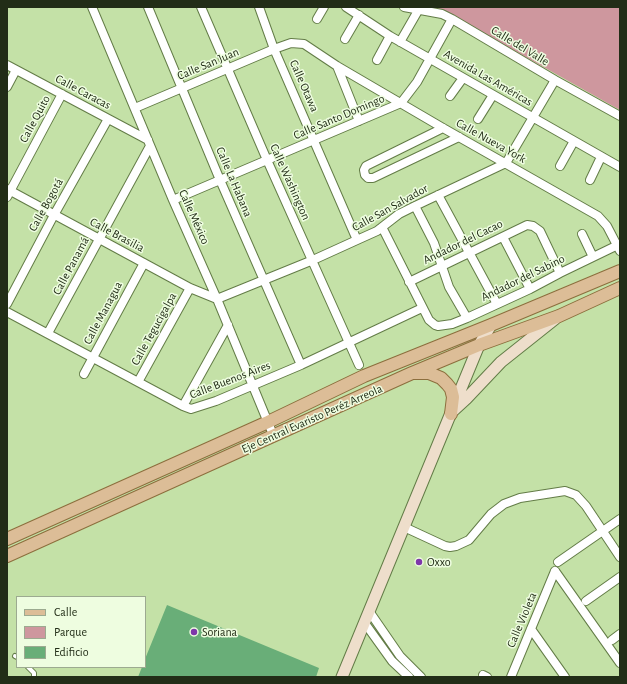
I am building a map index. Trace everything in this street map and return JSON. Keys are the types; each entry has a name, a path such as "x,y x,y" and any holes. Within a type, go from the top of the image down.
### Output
{"main road":[{"name":"Eje Central Evaristo Peréz Arreola","path":"7,539 268,422 364,376 620,271"},
{"name":"Eje Central Evaristo Peréz Arreola","path":"7,556 274,437 412,373 480,345 559,316 620,288"},
{"path":"451,414 501,362 559,316"},
{"path":"342,677 480,345 491,325"},
{"path":"412,373 430,373 441,378 447,384 451,389 453,397 451,414"},
{"path":"145,477 151,491"}],"street":[{"name":"Calle México","path":"92,7 172,200 217,299 274,437"},
{"name":"Calle La Habana","path":"148,7 220,180 301,365"},
{"name":"Calle Washington","path":"201,7 267,160 359,365"},
{"name":"Calle Otawa","path":"259,7 274,49 357,240"},
{"path":"317,19 324,7"},
{"name":"Avenida Las Américas","path":"346,7 400,42 620,167"},
{"name":"Calle del Valle","path":"404,7 442,14 452,19 555,80 620,116"},
{"path":"400,42 419,9"},
{"path":"345,39 359,15"},
{"name":"Calle Santo Domingo","path":"172,200 315,141 401,103 417,82 452,19"},
{"path":"377,60 390,36"},
{"name":"Calle San Juan","path":"135,108 291,43"},
{"name":"Calle Nueva York","path":"291,43 304,44 337,66 458,137 598,216 607,226 619,247"},
{"name":"Calle Caracas","path":"7,65 108,119 149,143"},
{"path":"337,66 359,121"},
{"path":"7,87 16,70"},
{"path":"450,96 463,78"},
{"path":"506,163 555,80"},
{"name":"Calle Quito","path":"8,192 62,94"},
{"path":"478,119 493,95"},
{"name":"Calle Bogotá","path":"7,304 54,215 108,119"},
{"path":"443,128 366,166 364,170 365,175 368,178 373,178 458,137"},
{"path":"560,166 574,141"},
{"name":"Calle Panamá","path":"48,333 149,143"},
{"path":"590,180 601,157"},
{"name":"Calle San Salvador","path":"217,299 264,281 357,240 382,227 399,214 506,163"},
{"name":"Calle Brasilia","path":"8,192 190,288 217,299"},
{"path":"438,195 497,304"},
{"path":"415,206 434,243 443,265 443,271 449,287 467,318"},
{"name":"Andador del Cacao","path":"409,282 527,225 533,226 540,231 560,273"},
{"path":"382,227 422,308"},
{"path":"582,234 593,257"},
{"path":"503,237 530,289"},
{"name":"Andador del Sabino","path":"422,308 429,320 435,325 444,326 467,318 530,289 593,257 619,247"},
{"name":"Calle Managua","path":"84,374 144,263"},
{"name":"Calle Tegucigalpa","path":"138,382 190,288"},
{"name":"Calle Buenos Aires","path":"7,312 191,409 252,386 301,365 422,308"},
{"path":"183,406 228,325"},
{"path":"404,527 445,546 456,546 468,540 491,514 504,504 520,498 565,491 572,492 580,498 620,557"},
{"path":"558,562 620,519"},
{"name":"Calle Violeta","path":"511,677 555,572 620,663"},
{"path":"586,601 620,577"},
{"path":"369,611 400,656 421,677"},
{"path":"364,622 392,661 409,677"},
{"path":"531,629 565,677"},
{"path":"612,640 620,634"}],"lane":[{"path":"29,668 34,673 34,677"}],"green space":[{"path":"423,7 620,7 620,110 451,15"}],"building":[{"name":"Soriana","path":"167,605 319,668 316,677 138,677 142,668 146,668 146,657"}],"place":[{"name":"Oxxo","path":"419,562"},
{"name":"Soriana","path":"194,632"}]}
